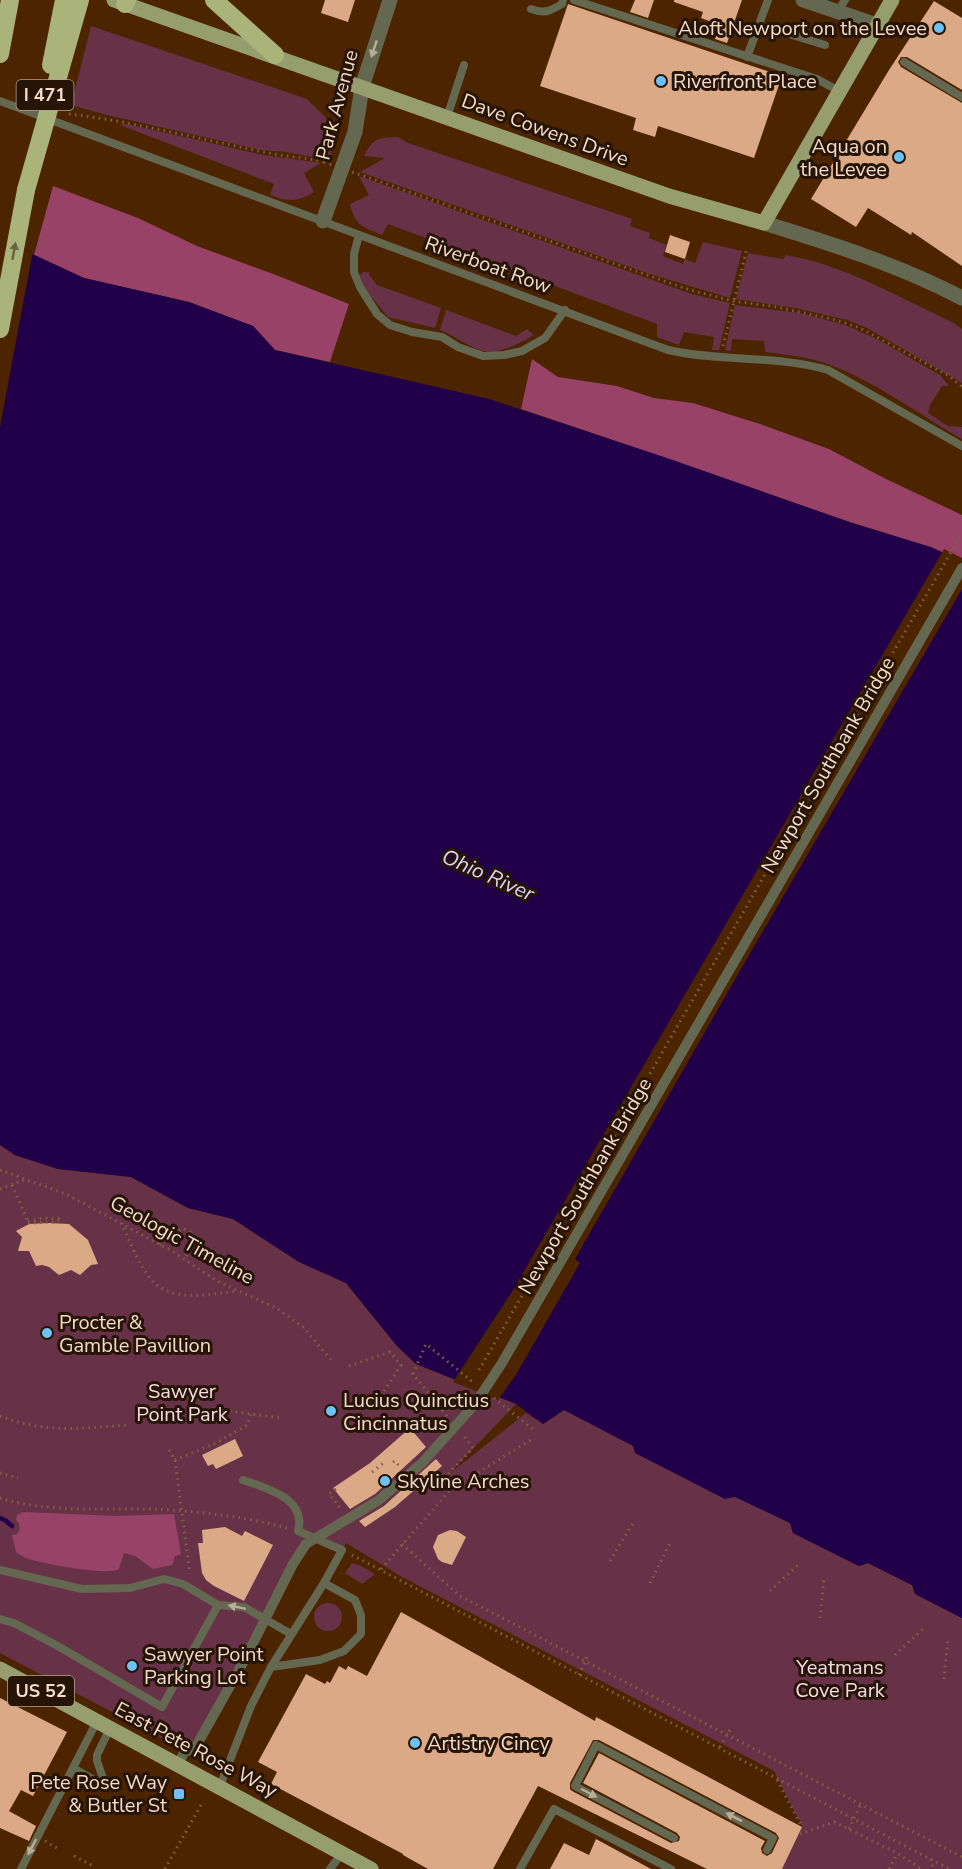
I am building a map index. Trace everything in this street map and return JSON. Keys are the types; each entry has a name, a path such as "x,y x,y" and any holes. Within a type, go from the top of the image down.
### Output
{"highway":[{"path":"0,54 10,0"},
{"name":"I 471","path":"0,329 64,0"},
{"path":"26,190 80,0"},
{"path":"214,0 275,55"}],"main road":[{"path":"764,223 892,0"},
{"name":"Dave Cowens Drive","path":"122,1 669,196 764,223"},
{"name":"East Pete Rose Way","path":"0,1669 371,1869"}],"street":[{"name":"Park Avenue","path":"323,221 355,132 362,87 390,0"},
{"path":"803,0 841,6 877,26"},
{"name":"Dave Cowens Drive","path":"764,223 889,264 962,298"},
{"name":"Newport Southbank Bridge","path":"178,1764 185,1751 194,1750 306,1544 379,1500 422,1463 475,1404 497,1372 962,568"}],"lane":[{"path":"531,9 542,13 550,12 562,4 563,0"},
{"path":"574,0 817,79 839,91"},
{"path":"747,57 768,0"},
{"path":"759,25 825,45"},
{"path":"904,63 962,97"},
{"path":"447,117 464,65"},
{"name":"Riverboat Row","path":"0,102 668,350 688,355 806,364 828,370 962,446"},
{"path":"359,235 354,254 354,272 376,315 390,325 412,332 442,337 458,347 483,356 504,355 522,351 545,338 565,310"},
{"path":"220,1786 251,1706 271,1667 342,1550 298,1531 301,1520 285,1497 273,1490 243,1480"},
{"path":"0,1570 82,1589 130,1588 164,1579 183,1584 218,1605 244,1607 291,1634"},
{"path":"271,1667 320,1660 344,1651 361,1634 361,1615 355,1600 324,1583"},
{"path":"0,1619 14,1623 162,1707 218,1605"},
{"path":"21,1869 74,1768 104,1724"},
{"path":"74,1768 96,1781 104,1781 97,1761 104,1724"},
{"path":"674,1838 575,1786 596,1745 773,1838 767,1850"},
{"path":"520,1869 554,1809 670,1869"},
{"path":"330,1869 342,1853"}],"path":[{"path":"67,113 121,120 272,154 324,162 690,290 733,301 836,320 860,328 949,376 962,387"},
{"path":"720,357 747,248"},
{"path":"479,1370 962,533"},
{"name":"Geologic Timeline","path":"0,1170 66,1194 121,1222 217,1281 278,1309 303,1327 332,1361"},
{"path":"0,1189 26,1179"},
{"path":"12,1185 28,1223 59,1222"},
{"path":"121,1222 150,1279 162,1289 180,1295 239,1290"},
{"path":"160,1245 183,1228 190,1232 190,1244 185,1261"},
{"path":"349,1366 390,1352 401,1365 378,1401"},
{"path":"188,1410 215,1409 281,1418"},
{"path":"175,1460 216,1443 247,1425 252,1413"},
{"path":"0,1416 23,1423 66,1429 129,1425"},
{"path":"381,1569 451,1489 531,1440"},
{"path":"169,1450 175,1460 190,1575"},
{"path":"372,1472 386,1461"},
{"path":"0,1473 18,1478"},
{"path":"329,1494 336,1489"},
{"path":"0,1498 28,1504 77,1509 182,1511 242,1517 298,1531"},
{"path":"610,1561 633,1523"},
{"path":"650,1582 670,1543"},
{"path":"402,1544 460,1596 962,1857"},
{"path":"342,1550 949,1869"},
{"path":"770,1591 800,1563"},
{"path":"820,1618 824,1577"},
{"path":"895,1655 924,1628"},
{"path":"944,1679 948,1639"},
{"path":"579,1675 588,1655"},
{"path":"720,1748 731,1728"},
{"path":"776,1778 802,1827"},
{"path":"851,1799 855,1794"},
{"path":"165,1869 201,1804"},
{"path":"849,1829 861,1804"},
{"path":"800,1834 834,1822 897,1853 922,1869"},
{"path":"44,1840 59,1849"},
{"path":"889,1869 897,1853"},
{"path":"74,1856 95,1867"},
{"path":"931,1859 933,1869"}],"green space":[{"path":"91,26 307,99 332,124 336,132 330,157 322,159 261,150 71,105"},
{"path":"127,124 264,155 321,163 304,173 314,192 303,198 287,200 270,195 274,184 120,125"},
{"path":"398,137 408,143 632,219 630,226 650,233 649,238 667,245 663,256 683,264 685,259 695,263 703,242 742,251 730,298 653,275 360,172 385,158 364,156 373,142"},
{"path":"359,176 692,294 730,303 719,350 712,350 714,337 684,332 679,345 657,337 657,324 388,224 382,235 370,230 357,221 350,204 369,195"},
{"path":"748,253 783,259 786,255 830,266 872,283 954,323 962,329 962,383 867,328 847,320 795,308 736,299"},
{"path":"363,272 369,272 377,285 441,308 435,328 388,317 365,289 360,275"},
{"path":"735,305 800,313 845,325 877,339 940,375 949,386 942,386 930,405 928,413 948,426 962,427 962,439 867,382 825,363 765,352 764,341 732,339 731,351 725,350"},
{"path":"446,310 516,336 527,329 534,335 503,350 490,352 479,350 440,330"},
{"path":"0,1145 15,1155 58,1169 131,1177 188,1208 233,1219 299,1262 346,1283 397,1346 416,1364 516,1404 449,1474 526,1413 543,1424 564,1410 790,1523 793,1533 859,1566 868,1563 912,1585 915,1594 962,1618 962,1869 782,1869 802,1826 774,1771 404,1578 346,1543 342,1550 307,1534 245,1659 200,1742 175,1745 0,1653"},
{"path":"352,1563 375,1574 362,1584 345,1573"},
{"path":"328,1603 338,1607 342,1617 338,1627 328,1631 318,1627 314,1617 318,1607"}],"shaded area":[{"path":"53,186 138,218 197,246 349,304 330,362 275,350 253,326 189,302 84,278 34,255"},
{"path":"532,359 558,377 617,386 654,398 693,403 829,449 962,515 962,561 914,542 521,409"},
{"path":"23,1512 118,1516 174,1514 181,1554 175,1556 172,1565 153,1569 135,1556 124,1553 119,1569 112,1571 75,1568 37,1561 16,1552 12,1535 17,1534 20,1529 16,1520 17,1515"}],"water":[{"name":"Ohio River","path":"0,239 84,278 189,302 253,326 275,350 489,399 852,523 931,547 962,561 962,1618 915,1594 912,1585 868,1563 859,1566 793,1533 790,1523 735,1497 725,1499 635,1453 633,1446 564,1410 543,1424 516,1404 416,1364 397,1346 346,1283 299,1262 233,1219 188,1208 131,1177 58,1169 15,1155 0,1145"}],"pier":[{"path":"0,236 33,251 0,427"},
{"path":"944,549 962,558 962,589 575,1259 580,1263 516,1375 498,1400 453,1382 513,1290"}],"building":[{"path":"325,0 355,0 348,22 321,13"},
{"path":"635,0 654,0 648,18 630,12"},
{"path":"674,0 742,0 727,43 715,39 720,25 701,18 703,12 674,2"},
{"name":"Aqua on the Levee","path":"934,1 962,18 962,90 907,57 901,57 898,62 901,67 962,103 962,266 912,232 911,235 868,208 856,227 811,199 889,70"},
{"name":"Riverfront Place","path":"568,4 782,76 754,158 658,126 655,137 633,130 636,118 540,86"},
{"path":"670,235 690,242 685,259 665,252"},
{"path":"29,1224 69,1224 88,1240 98,1264 91,1265 80,1275 71,1270 59,1275 49,1267 36,1266 29,1251 18,1251 22,1237 16,1231"},
{"path":"410,1428 426,1447 375,1494 350,1509 333,1488 370,1463"},
{"path":"235,1439 243,1456 216,1469 213,1464 208,1466 202,1455"},
{"path":"436,1459 442,1466 395,1507 365,1527 359,1521 384,1506"},
{"path":"225,1527 242,1536 245,1531 273,1545 244,1601 214,1586 206,1580 202,1573 198,1543 203,1543 202,1530"},
{"path":"450,1530 457,1531 466,1537 452,1565 438,1559 433,1547 438,1535"},
{"name":"Artistry Cincy","path":"401,1612 595,1721 596,1717 802,1827 782,1869 707,1869 538,1786 493,1869 428,1869 271,1784 277,1772 258,1762 306,1674 325,1684 327,1681 330,1683 339,1666 346,1670 348,1666 367,1676","holes":["593,1740 599,1740 776,1833 779,1838 772,1853 767,1856 762,1853 761,1848 765,1841 599,1753 583,1783 677,1833 680,1837 679,1841 671,1843 572,1791 570,1783"]},
{"path":"0,1698 67,1732 33,1796 21,1790 9,1811 36,1826 29,1841 0,1828"},
{"path":"596,1839 651,1869 550,1869 564,1843 589,1855"}],"waterway":[{"path":"0,1518 12,1526"}],"place":[{"name":"Aloft Newport on the Levee","path":"939,28"},
{"name":"Riverfront Place","path":"661,81"},
{"name":"Aqua on the Levee","path":"899,157"},
{"name":"Procter & Gamble Pavillion","path":"47,1333"},
{"name":"Lucius Quinctius Cincinnatus","path":"331,1411"},
{"name":"Skyline Arches","path":"385,1481"},
{"name":"Sawyer Point Parking Lot","path":"132,1666"},
{"name":"Artistry Cincy","path":"415,1743"},
{"name":"Pete Rose Way & Butler St","path":"179,1794"}],"park label":[{"name":"Sawyer Point Park","path":"182,1402"},
{"name":"Yeatmans Cove Park","path":"840,1678"}]}
